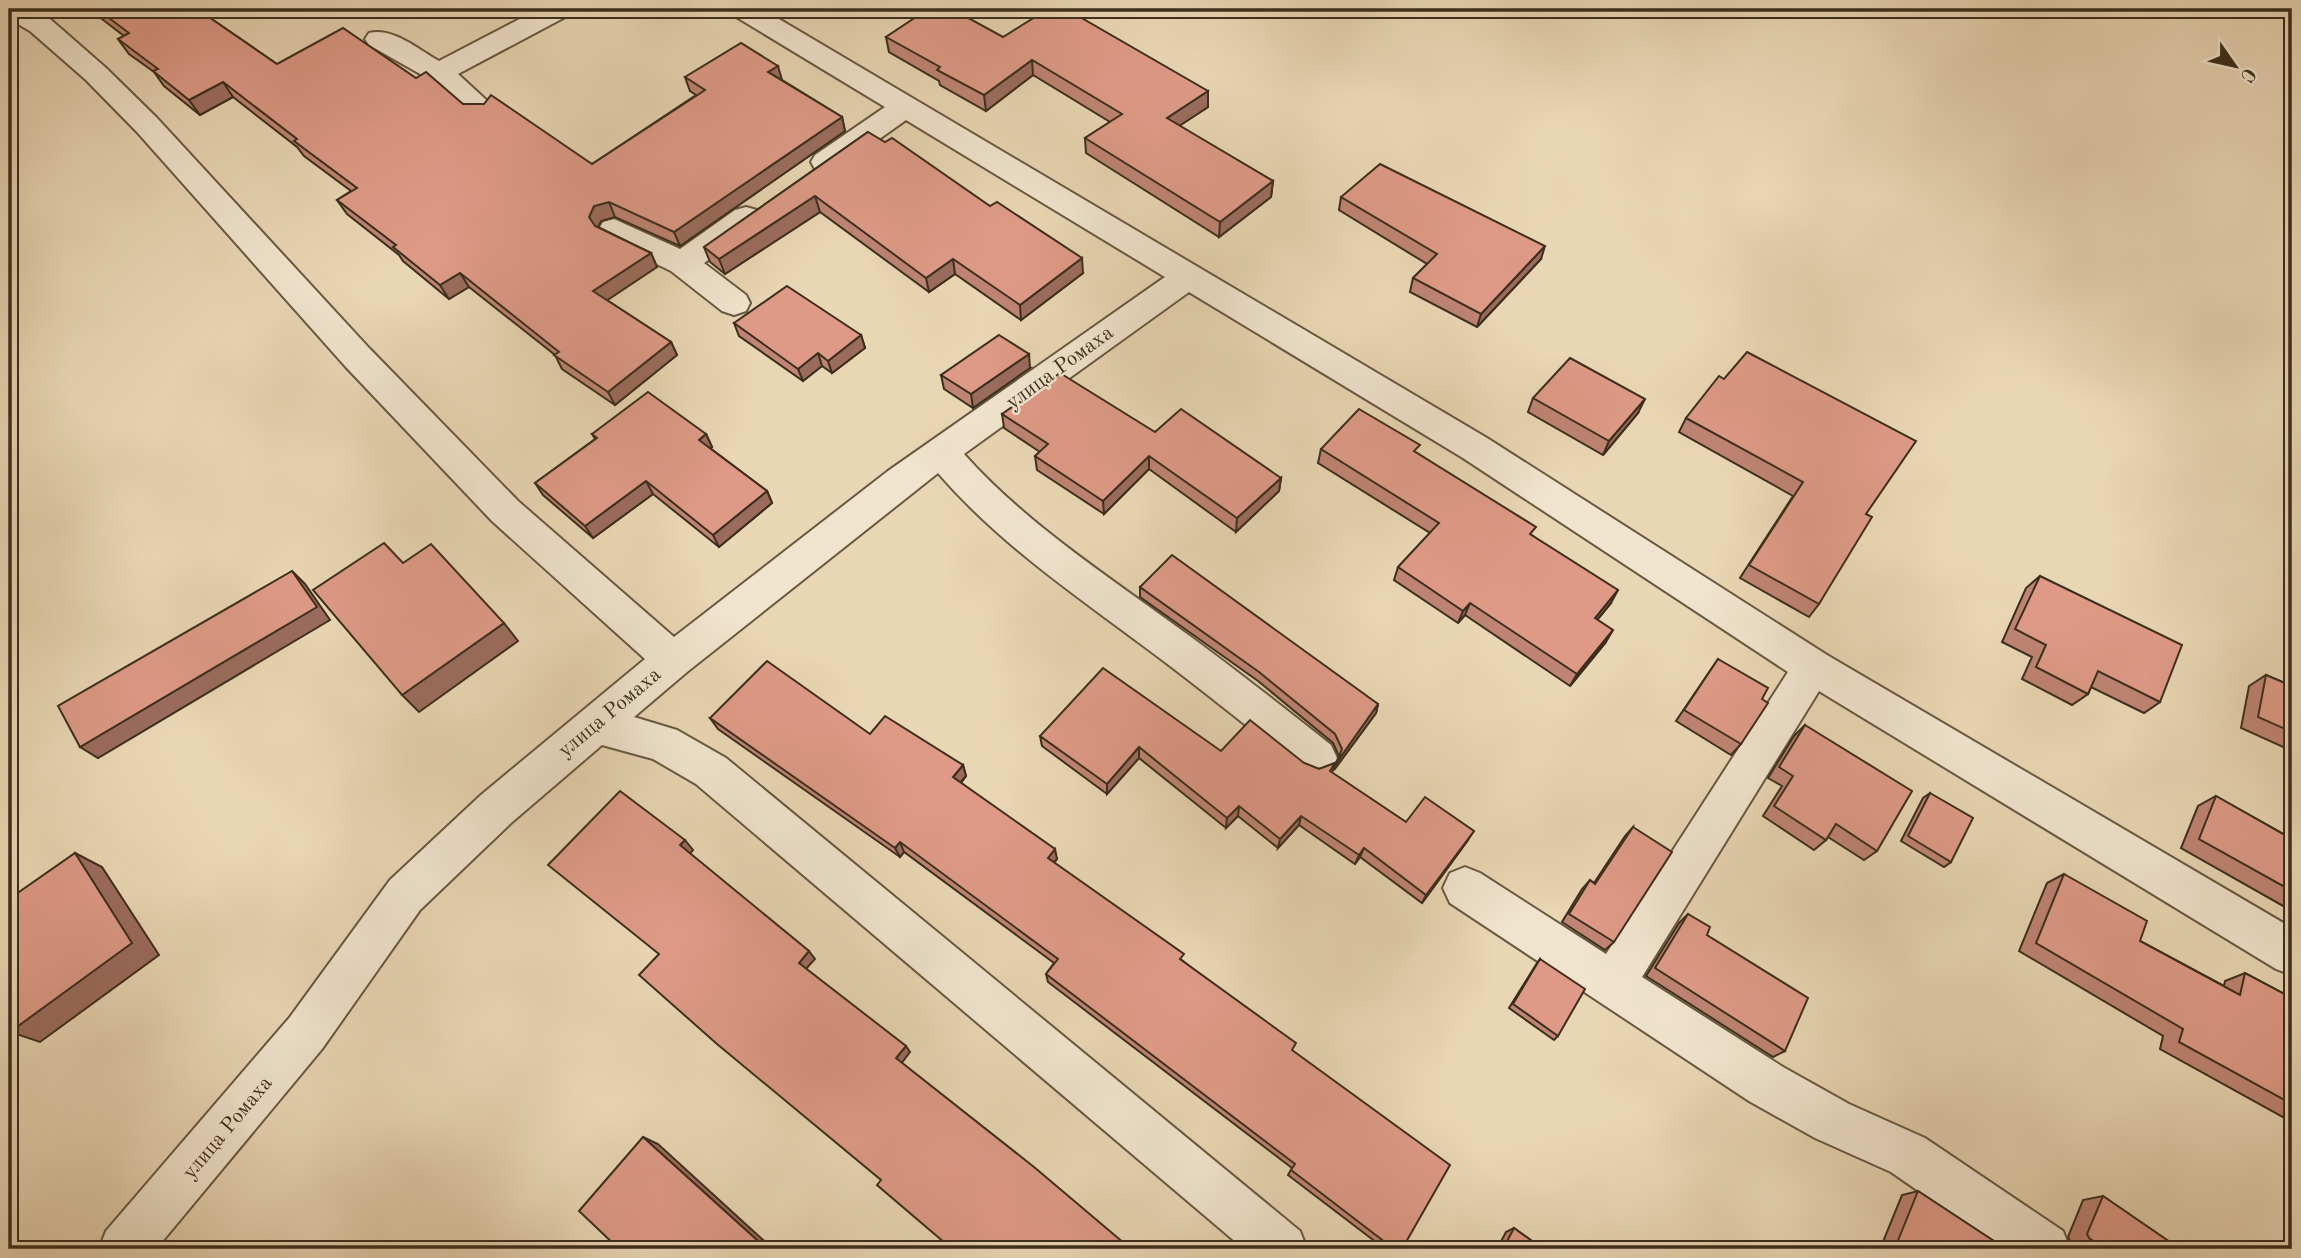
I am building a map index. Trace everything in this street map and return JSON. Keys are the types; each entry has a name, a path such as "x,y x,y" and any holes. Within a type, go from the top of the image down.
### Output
{"street":[{"path":"11,9 40,25 96,74 147,125 357,357 505,511 673,660"},
{"path":"439,73 559,9"},
{"path":"743,9 1475,448 1813,667 2292,953"},
{"path":"379,39 439,73 481,109"},
{"path":"804,177 905,107"},
{"path":"682,263 771,201"},
{"path":"614,230 682,263 734,303"},
{"name":"улица Ромаха","path":"124,1249 306,1033 405,895 496,809 673,660 901,481 1190,275"},
{"path":"942,453 968,485 1058,562 1210,673 1317,758"},
{"path":"1613,983 1813,667"},
{"path":"596,725 663,743 711,771 1282,1249"},
{"path":"1465,888 1766,1084 1832,1121 1908,1155 2045,1249"}],"building":[{"path":"97,9 197,9 277,64 343,28 416,78 426,72 463,104 484,104 491,95 592,164 705,90 685,77 741,43 778,66 768,72 842,117 674,232 609,202 594,206 589,217 595,226 651,253 593,291 671,342 608,392 554,355 559,352 460,273 440,285 393,247 396,245 337,200 357,188 294,141 297,139 223,82 189,100 153,71 158,69 118,39 129,33"},
{"path":"928,9 952,9 1003,37 1048,9 1066,9 1208,91 1167,118 1273,181 1220,222 1085,138 1122,114 1032,60 984,95 937,70 940,67 886,37"},
{"path":"868,132 885,142 892,138 990,206 997,202 1082,258 1020,305 953,259 926,278 815,196 719,259 704,247"},
{"path":"1380,164 1545,246 1481,314 1413,278 1437,254 1341,197"},
{"path":"787,286 861,335 828,361 818,353 798,369 734,323"},
{"path":"999,335 1029,354 971,394 941,375"},
{"path":"1747,352 1916,441 1866,514 1872,517 1819,604 1749,565 1803,482 1686,418 1719,376 1724,379"},
{"path":"1570,358 1645,399 1609,441 1533,398"},
{"path":"1060,373 1155,432 1181,409 1281,478 1237,518 1149,456 1103,501 1035,456 1048,444 1002,414"},
{"path":"648,392 706,434 699,440 767,491 713,535 646,481 585,526 535,483 597,438 592,434"},
{"path":"1359,409 1420,445 1414,451 1536,527 1530,534 1618,590 1595,618 1613,630 1577,674 1470,603 1463,611 1398,567 1439,523 1321,449"},
{"path":"384,543 403,563 431,544 504,623 402,695 313,590"},
{"path":"1172,555 1378,704 1337,762 1342,749 1335,734 1259,672 1140,587"},
{"path":"292,571 317,607 80,747 58,706"},
{"path":"2040,576 2182,645 2160,702 2098,671 2088,694 2036,667 2046,645 2015,629"},
{"path":"1718,659 1768,688 1762,699 1768,703 1741,744 1684,710"},
{"path":"767,661 870,734 885,716 963,765 953,777 1055,849 1048,858 1184,954 1180,959 1296,1043 1292,1050 1450,1165 1402,1249 1394,1249 1291,1170 1295,1164 1046,974 1058,959 900,842 895,848 710,718"},
{"path":"1103,668 1221,751 1250,720 1304,763 1319,769 1335,763 1330,771 1406,822 1425,797 1474,831 1426,895 1364,848 1359,855 1301,816 1280,839 1239,806 1227,818 1139,747 1107,784 1040,736"},
{"path":"2266,675 2292,686 2292,732 2258,717"},
{"path":"1805,725 1912,791 1877,851 1836,824 1826,840 1774,806 1793,776 1779,767"},
{"path":"620,791 685,840 680,845 809,951 799,963 906,1046 896,1058 1034,1167 1131,1249 952,1249 877,1185 881,1180 717,1044 639,975 659,954 548,865"},
{"path":"1930,793 1973,818 1951,862 1908,836"},
{"path":"2216,796 2292,839 2292,891 2199,839"},
{"path":"1633,827 1672,852 1614,942 1569,914 1590,880 1595,884"},
{"path":"75,853 132,943 10,1032 9,899"},
{"path":"2064,874 2147,921 2140,941 2240,995 2245,973 2292,998 2292,1104 2179,1042 2183,1029 2036,943"},
{"path":"1688,914 1710,927 1707,935 1808,998 1785,1051 1655,968"},
{"path":"1540,959 1585,989 1558,1036 1513,1004"},
{"path":"643,1137 767,1249 619,1249 579,1211"},
{"path":"1918,1191 2006,1249 1896,1249"},
{"path":"2103,1196 2180,1249 2105,1249 2089,1238 2087,1234"},
{"path":"1514,1228 1543,1249 1503,1249"}]}
